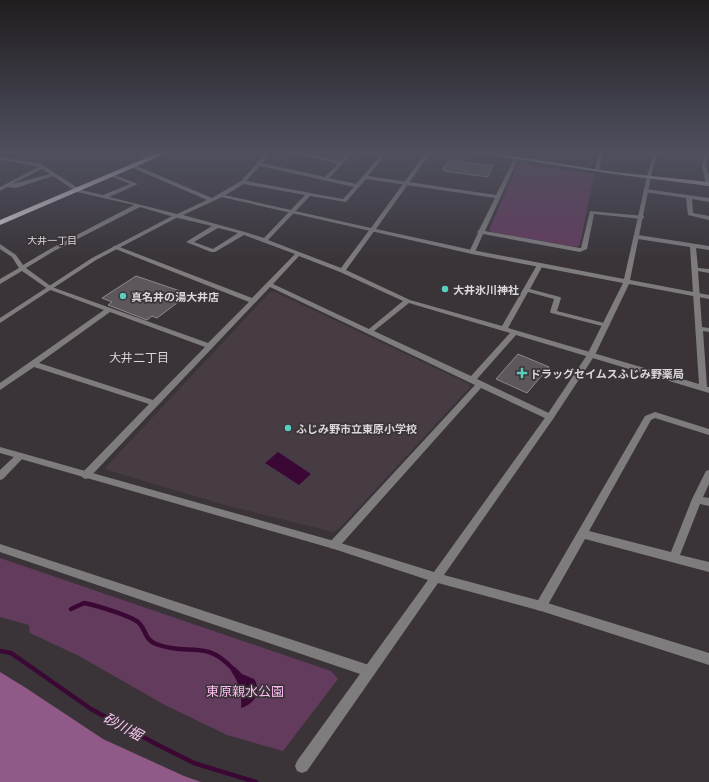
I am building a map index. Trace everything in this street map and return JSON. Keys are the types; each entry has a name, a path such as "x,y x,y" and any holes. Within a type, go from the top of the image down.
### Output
{"highway":[{"path":"0,223 85,188"}],"street":[{"path":"75,188 79,191 139,205 243,233 299,253 408,301 706,389 698,328 693,246"},
{"path":"104,197 124,188"},
{"path":"185,188 212,200"},
{"path":"0,321 94,258 232,188"},
{"path":"275,188 342,202 345,201 356,188"},
{"path":"342,271 403,188"},
{"path":"443,188 498,197"},
{"path":"472,252 480,232 502,188"},
{"path":"302,766 437,578 550,417 591,355 627,281 638,237 646,191 709,200"},
{"path":"265,240 308,195"},
{"path":"220,196 472,252 709,297"},
{"path":"689,197 690,214 709,218"},
{"path":"0,282 84,232 139,205"},
{"path":"480,232 583,250 592,212 642,217"},
{"path":"217,226 189,242 213,251 243,233"},
{"path":"638,237 709,248"},
{"path":"0,246 14,256 23,269 50,288 209,346"},
{"path":"115,247 253,301"},
{"path":"86,475 209,346 270,285 299,253"},
{"path":"504,329 540,265"},
{"path":"694,269 709,272"},
{"path":"270,285 550,417"},
{"path":"526,290 558,298 553,312 606,325"},
{"path":"370,331 408,301"},
{"path":"0,387 108,310"},
{"path":"698,328 709,330"},
{"path":"472,380 514,333"},
{"path":"33,364 154,403"},
{"path":"334,545 480,384"},
{"path":"542,606 648,418 655,415 709,432"},
{"path":"0,450 334,545 437,578 542,606 709,659"},
{"path":"0,476 20,456"},
{"path":"674,558 697,499 709,474"},
{"path":"697,499 709,502"},
{"path":"582,534 709,567"},
{"path":"0,548 369,671"}],"shaded area":[{"name":"ふじみ野市立東原小学校","path":"273,291 469,384 469,388 340,528 333,532 225,505 107,470 106,467 270,292"},
{"path":"278,452 311,474 299,485 265,463"},
{"path":"235,667 242,674 254,679 257,688 256,696 253,700 241,708 239,689 231,671"},
{"path":"0,672 103,739 184,776 201,782 0,782"}],"green space":[{"path":"507,188 591,188 580,245 577,247 491,232 489,230"},
{"name":"東原親水公園","path":"0,558 331,671 338,679 283,751 227,735 165,705 79,656 30,633 29,625 0,617"}],"building":[{"name":"真名井の湯大井店","path":"136,276 189,294 157,318 152,316 147,320 108,305 112,302 102,298"},
{"name":"ドラッグセイムスふじみ野薬局","path":"518,354 549,367 527,393 496,379"}],"waterway":[{"path":"71,609 84,603 121,614 139,623 149,640 156,644 168,648 205,651 223,660 233,669"},
{"name":"砂川堀","path":"0,651 11,653 91,709 160,746 194,763 256,782"}],"place":[{"name":"大井氷川神社","path":"445,289"},
{"name":"真名井の湯大井店","path":"123,296"},
{"name":"ドラッグセイムスふじみ野薬局","path":"522,373"},
{"name":"ふじみ野市立東原小学校","path":"288,428"}],"district":[{"name":"大井一丁目","path":"52,240"},
{"name":"大井二丁目","path":"139,357"}]}
